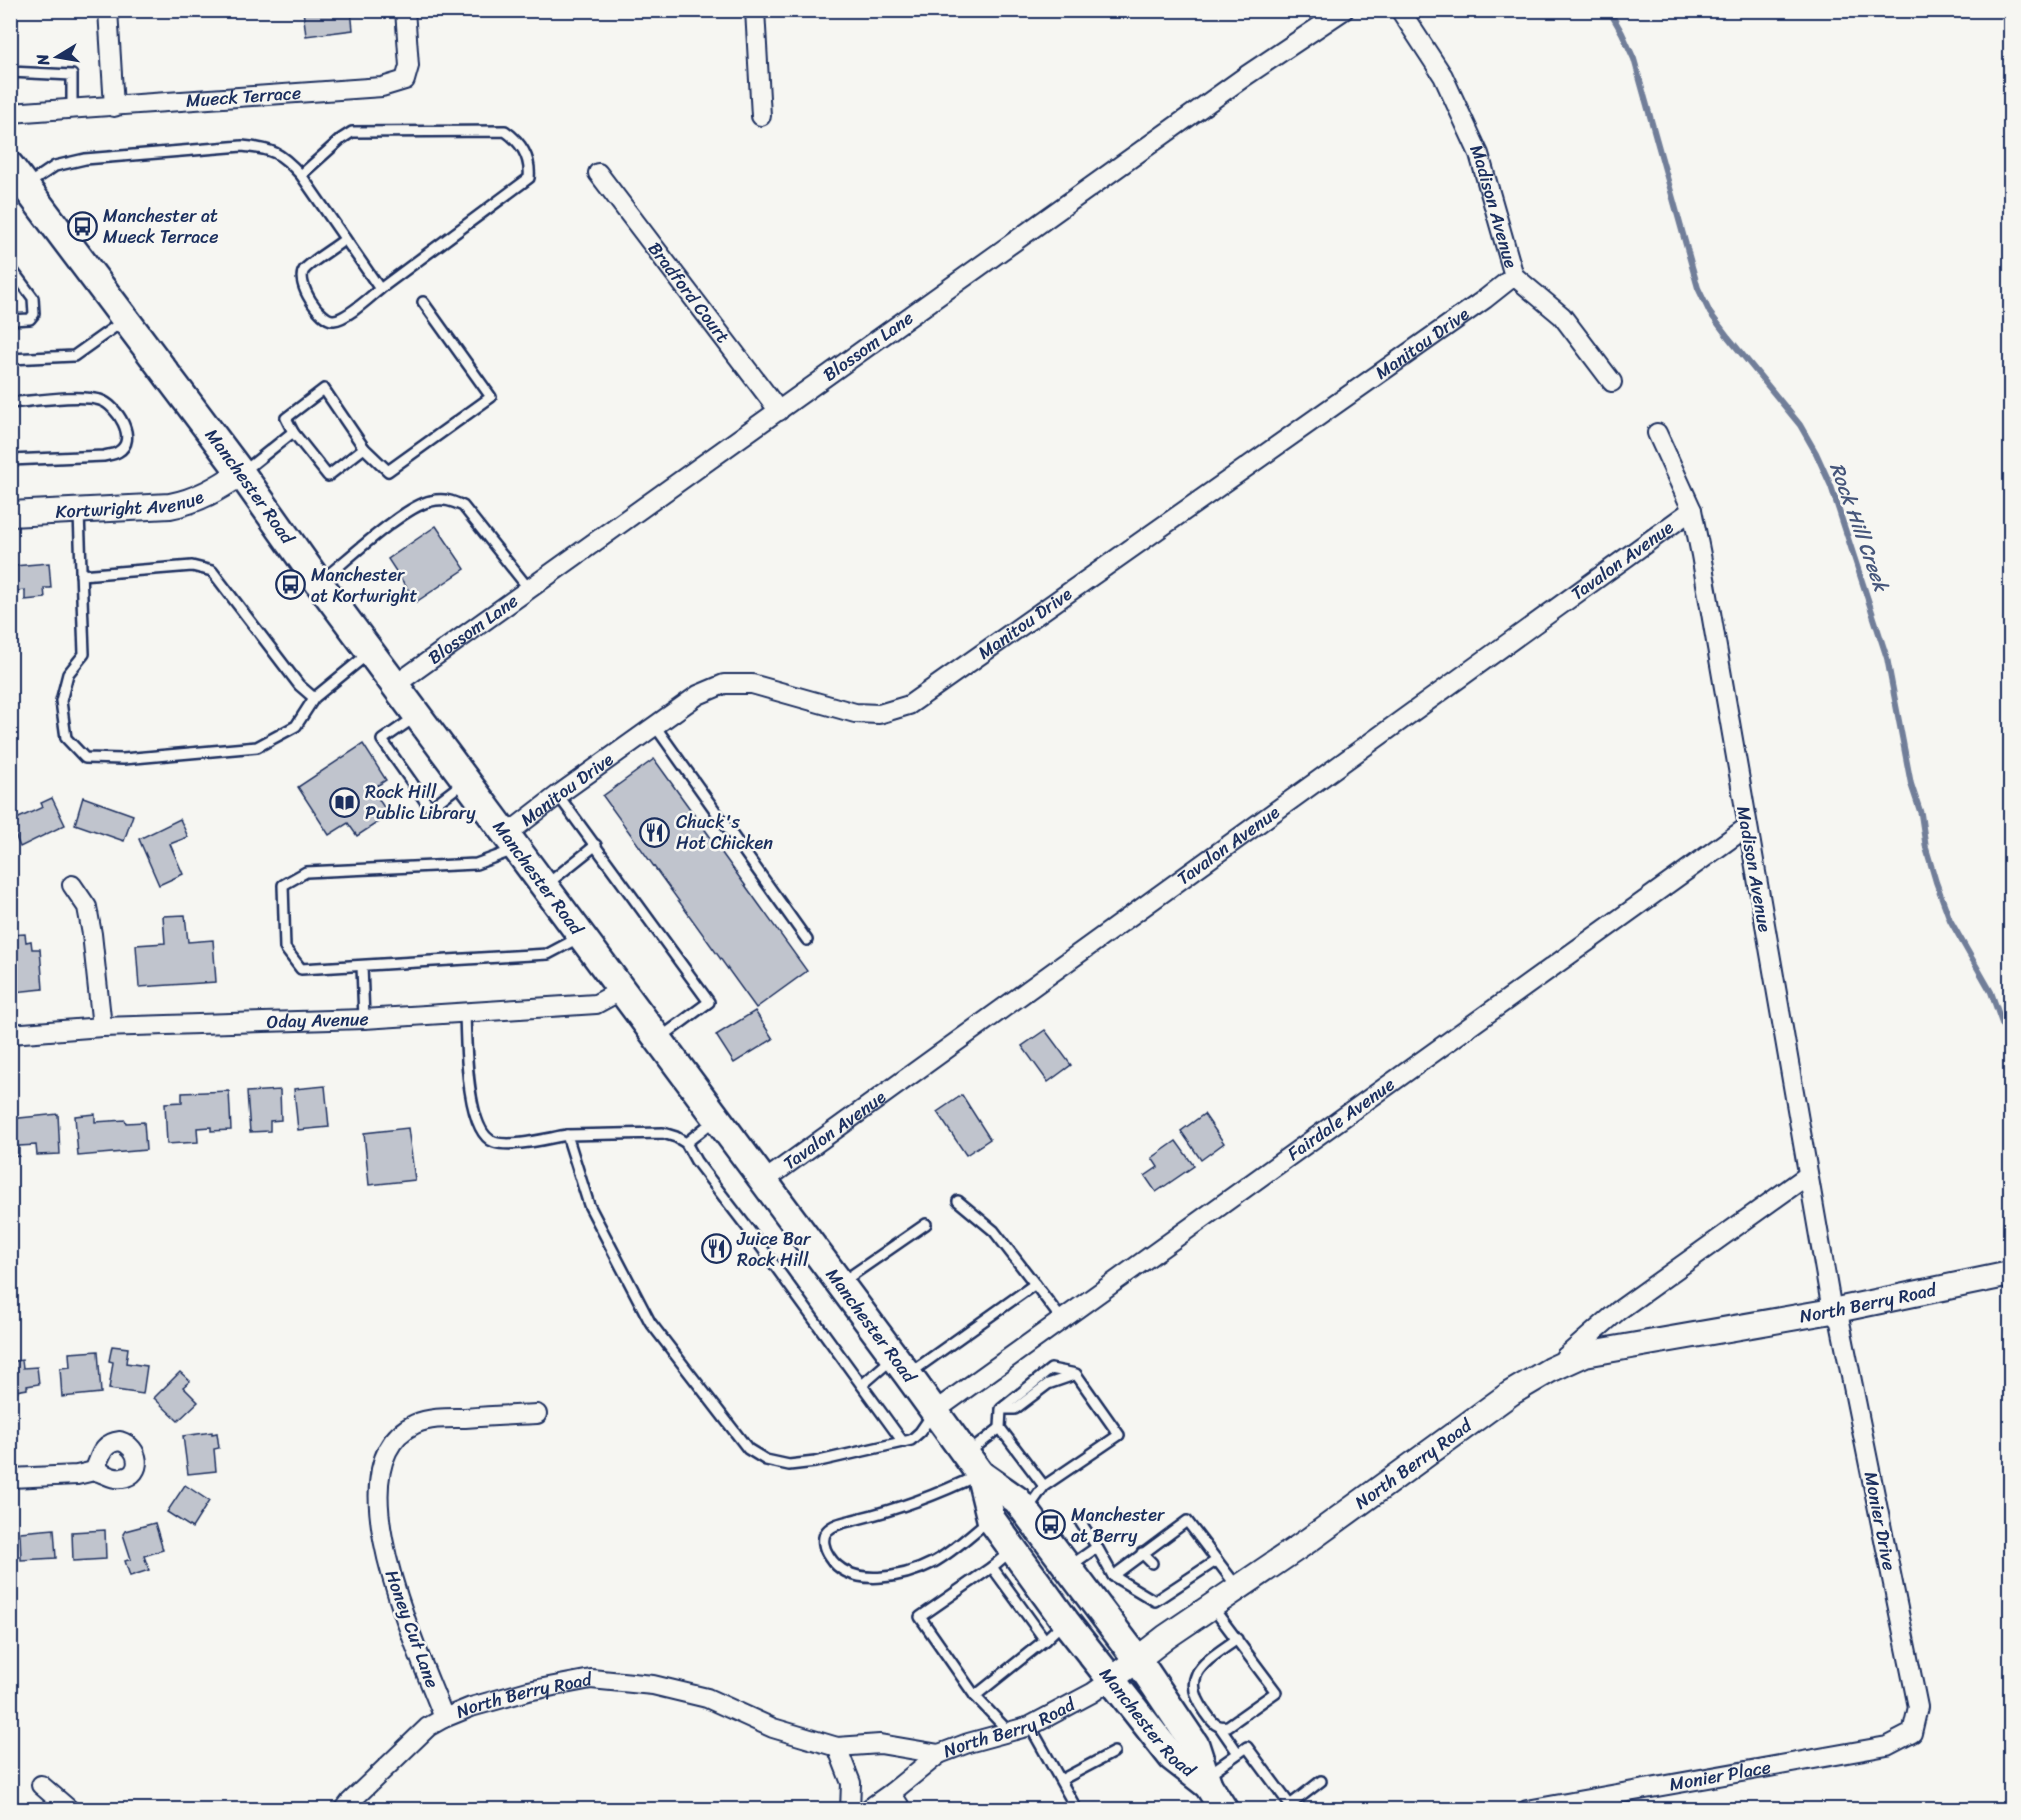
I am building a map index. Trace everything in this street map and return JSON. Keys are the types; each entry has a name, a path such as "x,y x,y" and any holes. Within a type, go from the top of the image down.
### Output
{"main road":[{"name":"Manchester Road","path":"18,176 241,473 319,583 973,1464 1017,1500 1137,1659 1198,1726 1195,1745 1206,1781 1224,1809"},
{"name":"Kortwright Avenue","path":"10,514 170,506 218,489 241,473"},
{"name":"North Berry Road","path":"1112,1679 1511,1394 1550,1370 1585,1354 1832,1311 2010,1274"},
{"name":"Manchester Road","path":"973,1464 991,1519 1065,1621 1172,1757 1206,1781"}],"street":[{"path":"108,10 114,107"},
{"name":"Mueck Terrace","path":"10,113 382,87 405,80 409,66 405,10"},
{"path":"755,10 761,116"},
{"name":"Blossom Lane","path":"395,685 1248,75 1344,10"},
{"name":"Madison Avenue","path":"1400,10 1443,76 1479,154 1514,276 1562,316 1612,382"},
{"name":"Bradford Court","path":"598,173 779,411"},
{"name":"Manitou Drive","path":"511,842 558,795 698,695 724,684 752,684 855,713 879,714 909,705 1485,299 1514,276"},
{"name":"Madison Avenue","path":"1657,433 1692,510 1701,555 1832,1311"},
{"name":"Tavalon Avenue","path":"764,1181 1692,510"},
{"name":"Fairdale Avenue","path":"935,1411 1747,827"},
{"path":"72,885 87,907 102,1027"},
{"name":"Oday Avenue","path":"10,1034 102,1027 364,1019 596,1004 622,990"},
{"name":"North Berry Road","path":"1550,1370 1617,1311 1808,1175"},
{"name":"Monier Drive","path":"1832,1311 1840,1322 1918,1707 1912,1733"},
{"name":"Honey Cut Lane","path":"444,1718 393,1583 379,1514 381,1468 392,1441 418,1422 537,1414"},
{"path":"10,1478 77,1475 94,1471"},
{"name":"North Berry Road","path":"345,1809 428,1727 444,1718 471,1707 528,1691 591,1679 654,1685 707,1698 773,1728 837,1747 880,1744 939,1754 968,1743 1030,1726 1092,1693 1112,1679"},
{"name":"Monier Place","path":"1527,1809 1887,1746 1912,1733"},
{"path":"837,1747 851,1783 850,1809"},
{"path":"867,1809 891,1793 939,1754"},
{"path":"41,1785 70,1809"},
{"path":"891,1793 902,1809"}],"lane":[{"path":"10,72 72,75 72,109"},
{"path":"301,175 352,132 505,131 516,139 526,155 530,167 529,178 344,316 333,321 324,318 302,287 301,279 304,270 345,239"},
{"path":"18,176 86,159 242,146 268,149 286,159 301,175 380,289"},
{"path":"10,267 33,298 34,314 30,319 10,320"},
{"path":"364,448 328,476 293,432 286,418 324,389 364,448 388,471 491,397 423,302"},
{"path":"10,359 74,356 124,320"},
{"path":"10,403 84,398 100,400 112,406 122,421 127,435 126,444 118,453 10,460"},
{"path":"241,473 293,432"},
{"path":"319,583 412,508 430,501 448,499 463,506 529,589"},
{"path":"79,509 84,654 69,674 62,701 66,738 86,758 123,759 257,747 296,726 314,698 371,652"},
{"path":"81,575 192,566 212,571 299,685 314,698"},
{"path":"418,715 382,740 430,808 466,780"},
{"path":"655,726 807,940"},
{"path":"558,795 709,1002 658,1039"},
{"path":"511,842 476,864 306,872 283,885 285,948 301,969 548,954 582,936"},
{"path":"545,886 596,845"},
{"path":"362,966 364,1019"},
{"path":"465,1011 470,1088 476,1117 484,1135 489,1140 501,1143 567,1135 663,1133 686,1143 696,1161 903,1442"},
{"path":"686,1143 717,1118"},
{"path":"567,1135 589,1205 650,1322 748,1449 766,1460 789,1465 815,1461 911,1440 920,1432 935,1411"},
{"path":"958,1201 993,1231 1062,1320"},
{"path":"840,1284 926,1224"},
{"path":"862,1385 902,1366 1035,1284"},
{"path":"991,1519 936,1561 922,1568 901,1573 871,1578 852,1576 838,1567 825,1549 824,1538 827,1531 838,1524 933,1496 973,1464 1000,1428 1001,1409 1015,1409 1048,1384 1076,1374 1119,1435 1044,1486 1025,1512"},
{"path":"1000,1428 1044,1486"},
{"path":"1113,1576 1187,1521 1238,1588"},
{"path":"1081,1523 1113,1576 1155,1602 1176,1582 1217,1560"},
{"path":"1068,1568 1097,1548"},
{"path":"1010,1733 975,1696 920,1617 1013,1550"},
{"path":"1142,1554 1152,1563"},
{"path":"992,1567 1045,1640"},
{"path":"1212,1606 1237,1639 1276,1692 1228,1726 1198,1726 1197,1701 1193,1688 1195,1675 1201,1666 1237,1639"},
{"path":"975,1696 1065,1621"},
{"path":"1030,1726 1077,1809"},
{"path":"1220,1727 1238,1753"},
{"path":"1206,1781 1247,1747 1290,1807 1321,1781"},
{"path":"1061,1780 1114,1752"}],"building":[{"path":"303,10 351,10 353,30 306,36"},
{"path":"436,526 465,569 416,602 388,559"},
{"path":"49,563 51,588 44,588 45,598 25,600 25,590 16,591 14,566"},
{"name":"Rock Hill Public Library","path":"363,744 386,780 372,789 389,815 357,836 348,823 329,835 298,787"},
{"path":"654,759 807,971 756,1008 603,796"},
{"path":"83,797 133,815 124,841 75,824"},
{"path":"52,798 65,825 20,847 10,822 43,807 41,803"},
{"path":"180,819 188,837 170,844 183,874 159,885 139,839"},
{"path":"185,915 188,942 213,940 216,982 139,987 136,945 165,943 163,916"},
{"path":"25,934 26,942 31,941 32,949 40,949 43,989 14,992 10,935"},
{"path":"755,1011 773,1039 734,1063 716,1035"},
{"path":"1045,1030 1071,1065 1048,1082 1022,1046"},
{"path":"325,1086 329,1127 298,1130 294,1089"},
{"path":"280,1090 281,1120 270,1121 270,1131 250,1132 247,1092"},
{"path":"229,1091 231,1130 211,1131 211,1127 197,1128 198,1142 167,1144 165,1103 182,1102 182,1093"},
{"path":"962,1095 990,1139 966,1155 937,1112"},
{"path":"58,1114 60,1154 37,1155 36,1145 19,1146 19,1156 10,1157 10,1119"},
{"path":"95,1114 95,1122 125,1120 126,1123 144,1122 146,1150 78,1156 75,1116"},
{"path":"1204,1114 1224,1143 1201,1160 1181,1131"},
{"path":"408,1128 415,1180 369,1185 364,1133"},
{"path":"1176,1141 1194,1166 1156,1192 1145,1176 1158,1167 1152,1158"},
{"path":"112,1346 128,1348 126,1363 147,1366 143,1394 109,1389 113,1362 109,1361"},
{"path":"98,1351 101,1393 62,1397 60,1368 70,1367 69,1353"},
{"path":"22,1360 23,1368 37,1367 39,1384 10,1392 10,1362"},
{"path":"180,1372 190,1381 183,1387 198,1402 178,1421 154,1398"},
{"path":"212,1432 212,1434 217,1433 219,1448 214,1449 216,1471 188,1474 183,1436"},
{"path":"185,1485 209,1501 192,1528 167,1512"},
{"path":"155,1523 163,1550 144,1556 149,1570 130,1576 125,1561 131,1559 123,1534 125,1531"},
{"path":"54,1529 56,1558 21,1560 20,1532"},
{"path":"105,1530 106,1559 73,1561 72,1532"}],"waterway":[{"name":"Rock Hill Creek","path":"1609,10 1634,59 1698,288 1710,313 1800,425 1831,486 1887,658 1911,784 1921,814 1926,848 1936,882 1950,920 1991,992 2010,1046"}],"place":[{"name":"Manchester at Mueck Terrace","path":"82,226"},
{"name":"Manchester at Kortwright","path":"290,585"},
{"name":"Rock Hill Public Library","path":"344,802"},
{"name":"Chuck's Hot Chicken","path":"655,832"},
{"name":"Juice Bar Rock Hill","path":"716,1249"},
{"name":"Manchester at Berry","path":"1050,1525"}]}
